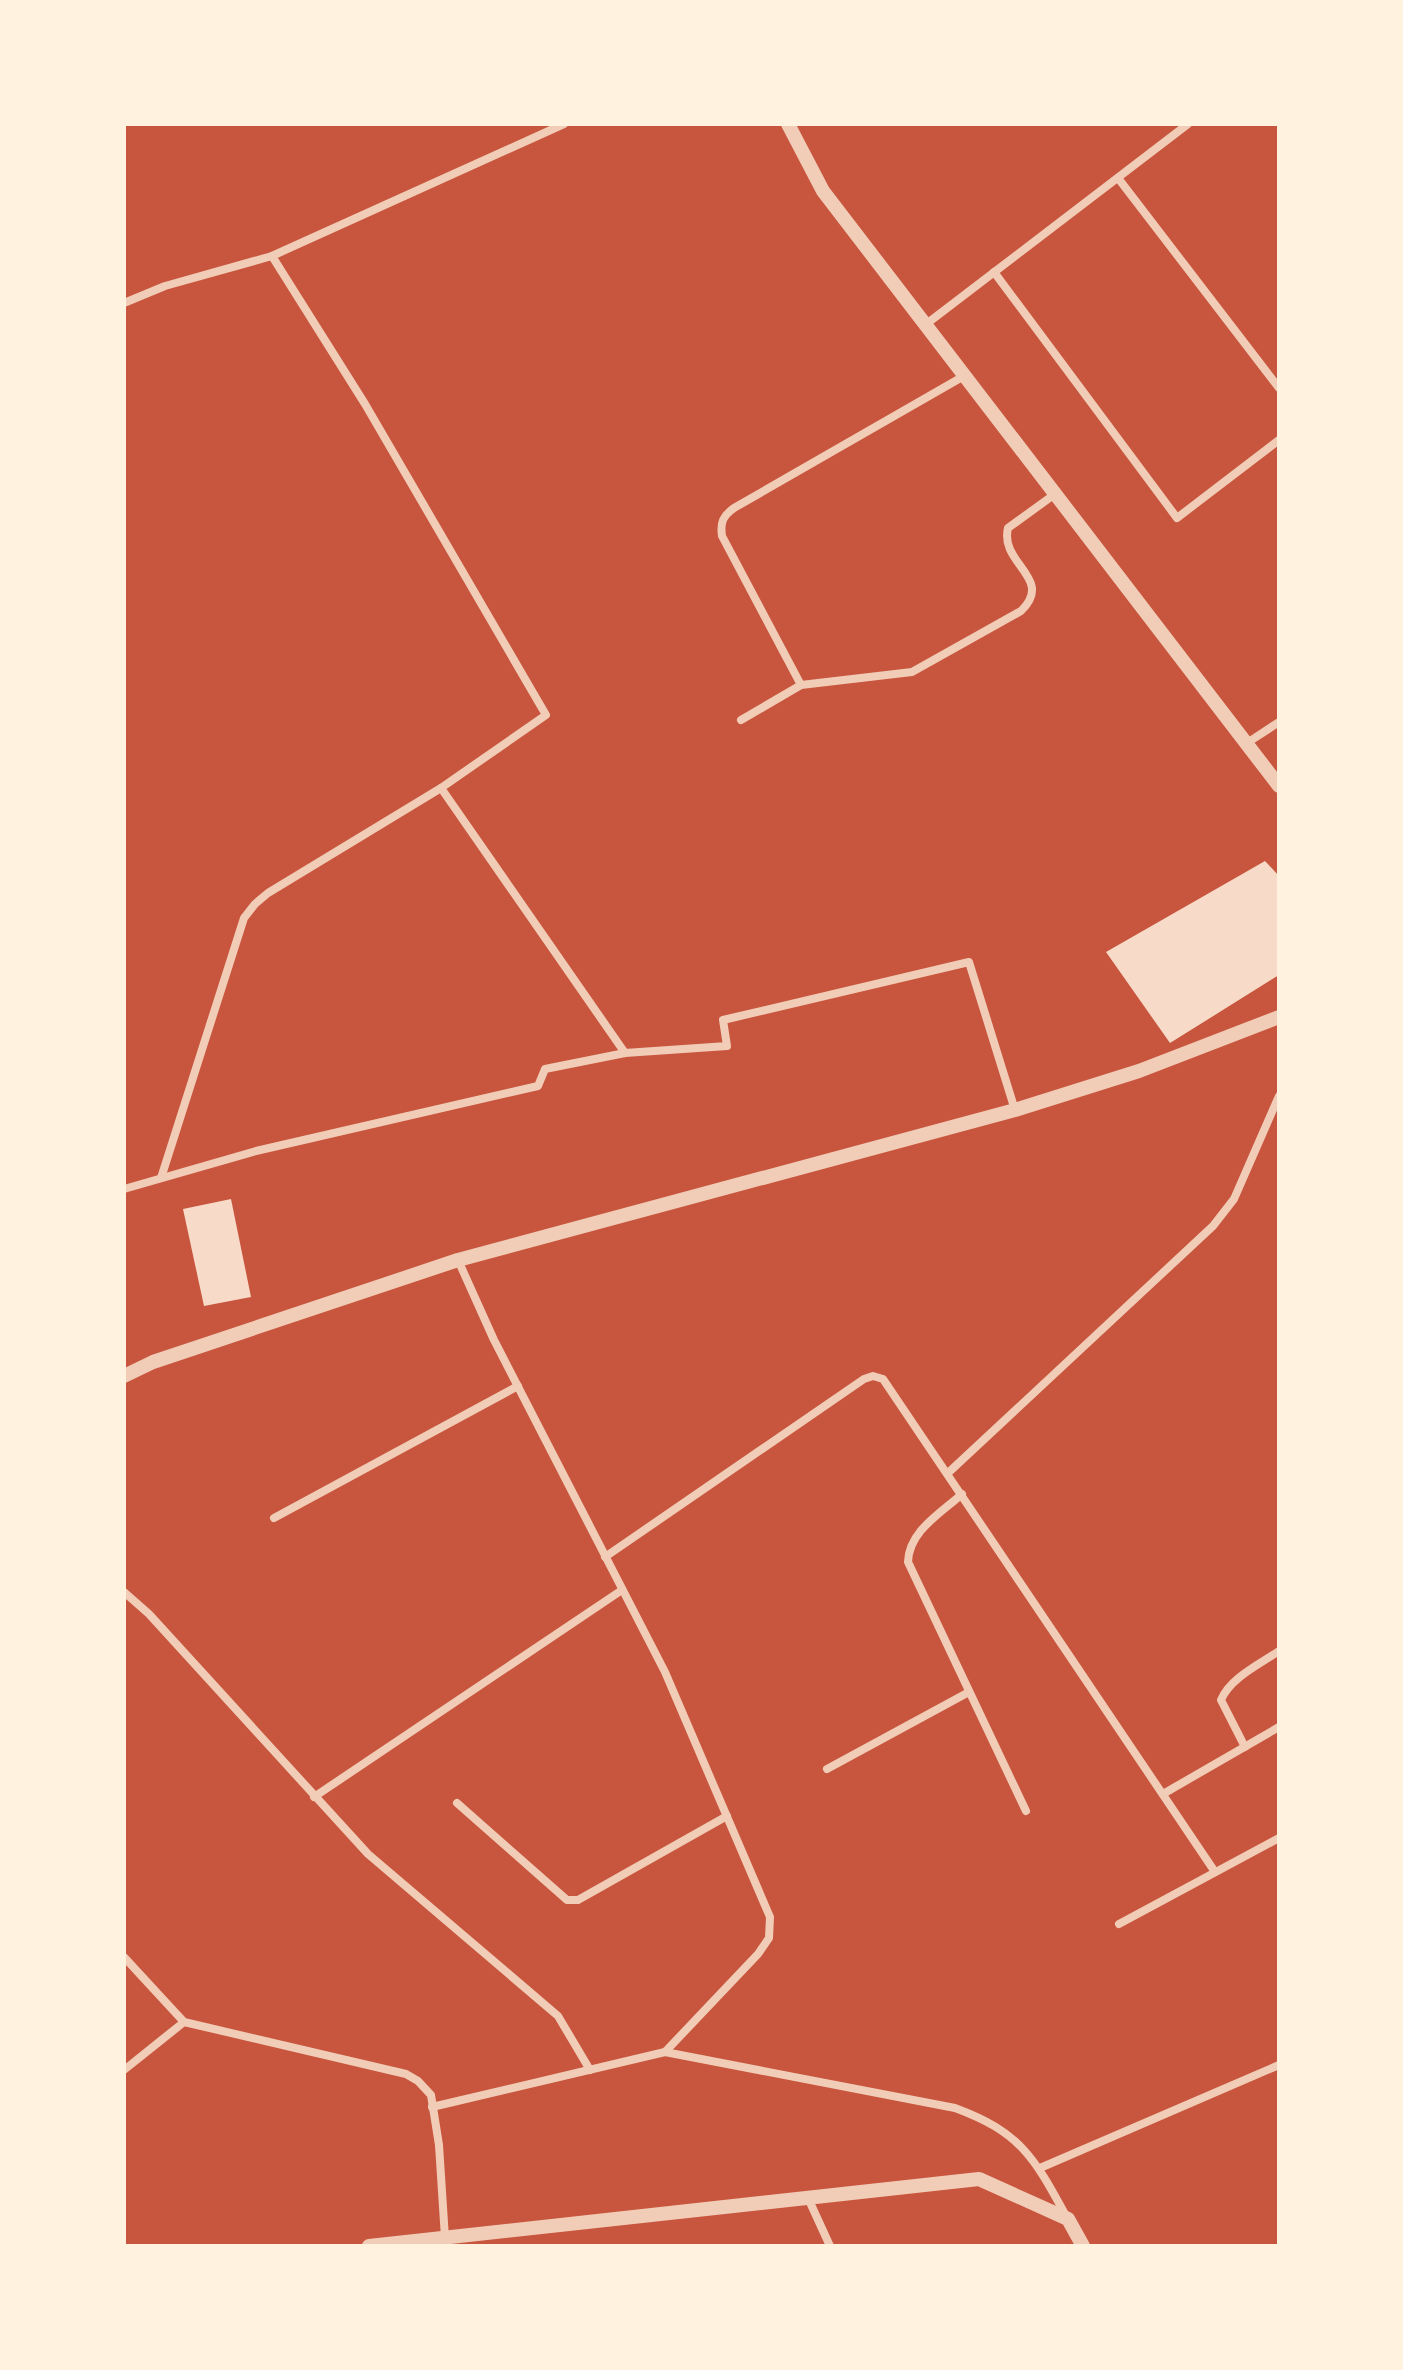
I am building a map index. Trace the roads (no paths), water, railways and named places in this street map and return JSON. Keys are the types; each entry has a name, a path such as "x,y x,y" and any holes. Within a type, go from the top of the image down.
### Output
{"street":[{"path":"124,303 165,286 272,256 564,124"},
{"path":"788,124 823,191 1279,786"},
{"path":"925,325 1188,124"},
{"path":"1118,178 1279,388"},
{"path":"161,1178 244,918 255,904 268,893 441,788 546,715 365,404 272,256"},
{"path":"994,272 1177,518 1279,440"},
{"path":"801,685 722,536 724,515 964,376"},
{"path":"741,720 801,685 912,672 1021,611 1030,602 1033,591 1031,581 1008,548 1005,538 1008,528 1055,494"},
{"path":"1247,743 1279,722"},
{"path":"441,788 625,1053"},
{"path":"124,1189 256,1151 538,1086 545,1069 625,1053 727,1046 723,1020 969,962 1015,1110"},
{"path":"124,1376 153,1362 458,1260 1015,1110 1139,1071 1279,1017"},
{"path":"948,1473 1213,1226 1234,1199 1279,1096"},
{"path":"458,1260 518,1386 665,1672 770,1917 769,1938 758,1954 665,2052"},
{"path":"605,1557 864,1379 873,1376 883,1379 1215,1872"},
{"path":"274,1518 518,1386"},
{"path":"962,1494 915,1537 909,1548 908,1562 1026,1811"},
{"path":"314,1797 622,1590"},
{"path":"124,1592 149,1614 368,1854 558,2016 590,2070"},
{"path":"1245,1747 1221,1700 1225,1691 1236,1681 1279,1651"},
{"path":"827,1769 969,1692"},
{"path":"1163,1794 1279,1727"},
{"path":"457,1803 567,1900 578,1900 727,1816"},
{"path":"1119,1924 1279,1838"},
{"path":"124,1957 184,2022 406,2074 418,2081 431,2095 439,2145 445,2238"},
{"path":"124,2070 184,2022"},
{"path":"432,2107 665,2052 955,2108 987,2120 1026,2150 1040,2168 1083,2246"},
{"path":"1040,2168 1279,2065"},
{"path":"369,2246 979,2179 1068,2219"},
{"path":"808,2198 830,2246"}]}
